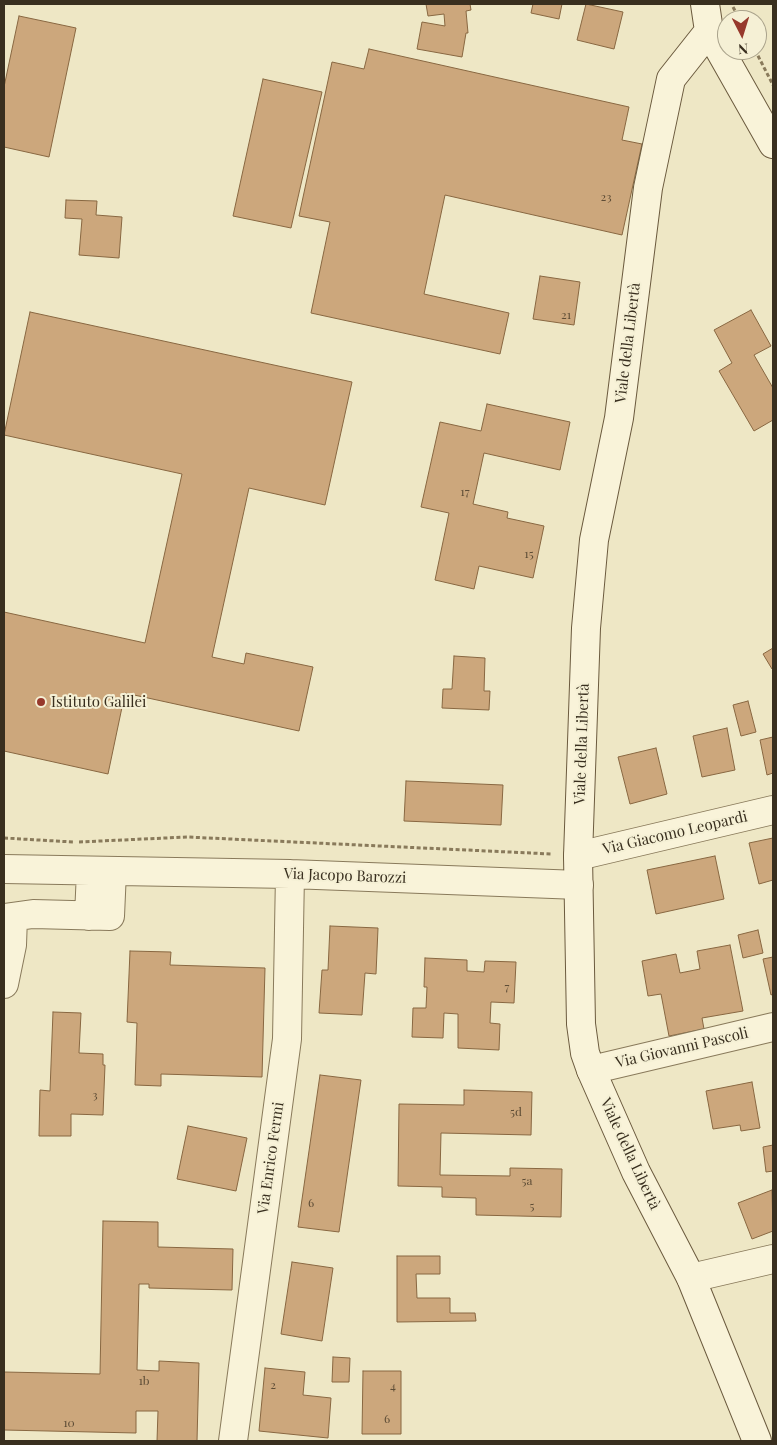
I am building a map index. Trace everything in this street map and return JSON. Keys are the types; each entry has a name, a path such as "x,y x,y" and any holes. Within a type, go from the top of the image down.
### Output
{"street":[{"path":"705,4 709,31 773,144"},
{"name":"Viale della Libertà","path":"709,31 671,79 648,188 619,418 594,540 586,628 578,856 581,1024 591,1070 636,1172 691,1278 757,1441"},
{"name":"Via Giacomo Leopardi","path":"578,856 773,810"},
{"name":"Via Jacopo Barozzi","path":"4,869 290,874 579,885"},
{"path":"4,984 12,945 8,917 33,914 110,916 101,871"},
{"name":"Via Enrico Fermi","path":"233,1441 287,1038 290,874"},
{"name":"Via Giovanni Pascoli","path":"591,1070 773,1027"},
{"path":"691,1278 773,1259"}],"path":[{"path":"760,60 773,85"},
{"path":"4,838 77,842 187,837 578,856"}],"building":[{"path":"426,4 470,4 471,10 466,11 468,33 466,33 462,57 417,49 422,22 445,26 444,14 428,16"},
{"path":"533,4 562,4 559,19 531,13"},
{"path":"586,4 623,12 614,49 577,40"},
{"path":"19,16 76,28 49,157 4,147 4,87"},
{"path":"369,49 629,107 622,140 642,144 622,235 445,195 424,294 509,313 500,354 311,313 330,222 299,216 332,62 364,69"},
{"path":"263,79 322,92 291,228 233,216"},
{"path":"66,200 97,201 96,215 122,217 119,258 79,255 82,219 65,218"},
{"path":"540,276 580,282 574,325 533,319"},
{"path":"751,310 771,346 754,355 773,388 773,420 754,431 719,371 732,363 714,330"},
{"path":"30,312 352,382 325,505 249,488 212,657 244,664 246,653 313,667 299,731 125,693 108,774 4,751 4,612 145,643 182,474 4,435"},
{"path":"487,404 570,422 560,470 484,453 473,504 508,512 507,518 544,526 533,578 479,566 474,589 435,580 449,513 421,507 440,422 481,431"},
{"path":"773,648 773,668 772,669 763,654"},
{"path":"454,656 485,658 484,691 490,691 489,710 442,708 443,689 452,689"},
{"path":"748,701 756,732 741,736 733,705"},
{"path":"727,728 735,770 702,777 693,736"},
{"path":"773,737 773,773 767,775 760,740"},
{"path":"656,748 667,794 630,804 618,757"},
{"path":"406,781 503,785 501,825 404,821"},
{"path":"773,838 773,880 759,884 749,843"},
{"path":"715,856 724,899 656,914 647,870"},
{"path":"330,926 378,928 376,974 365,973 362,1015 319,1013 322,970 328,970"},
{"path":"758,930 763,953 743,958 738,935"},
{"path":"730,945 743,1011 702,1018 704,1029 669,1036 661,994 648,996 642,961 676,954 680,973 700,969 697,951"},
{"path":"130,951 171,952 170,965 265,968 262,1077 161,1074 161,1086 135,1085 137,1023 127,1022"},
{"path":"773,957 773,994 771,995 763,959"},
{"path":"425,958 467,960 467,971 484,972 485,961 516,962 514,1003 491,1002 490,1023 500,1024 499,1050 458,1048 458,1014 444,1013 443,1038 412,1037 413,1008 426,1008 427,987 424,987"},
{"path":"53,1012 81,1013 79,1053 103,1054 103,1065 105,1065 103,1115 71,1114 71,1136 39,1136 40,1090 50,1091"},
{"path":"320,1075 361,1080 339,1232 298,1227"},
{"path":"752,1082 760,1128 741,1131 740,1125 713,1129 706,1091"},
{"path":"464,1090 532,1092 531,1135 441,1133 440,1175 510,1176 510,1168 562,1169 561,1217 476,1215 476,1198 442,1197 442,1187 398,1186 399,1104 464,1105"},
{"path":"188,1126 247,1138 236,1191 177,1179"},
{"path":"773,1145 773,1171 766,1172 763,1147"},
{"path":"772,1190 773,1231 752,1239 738,1203"},
{"path":"103,1221 158,1222 158,1247 233,1249 232,1290 149,1288 149,1284 139,1284 137,1370 159,1371 159,1361 199,1363 197,1441 157,1441 158,1411 136,1411 136,1433 4,1430 4,1372 100,1374"},
{"path":"397,1256 440,1256 440,1274 416,1274 417,1298 450,1298 450,1313 475,1313 476,1321 397,1322"},
{"path":"292,1262 333,1268 322,1341 281,1334"},
{"path":"333,1357 350,1358 349,1382 332,1382"},
{"path":"265,1368 305,1372 303,1395 331,1398 328,1438 259,1431"},
{"path":"363,1371 401,1371 401,1434 362,1434"}],"place":[{"name":"Istituto Galilei","path":"41,702"}]}
